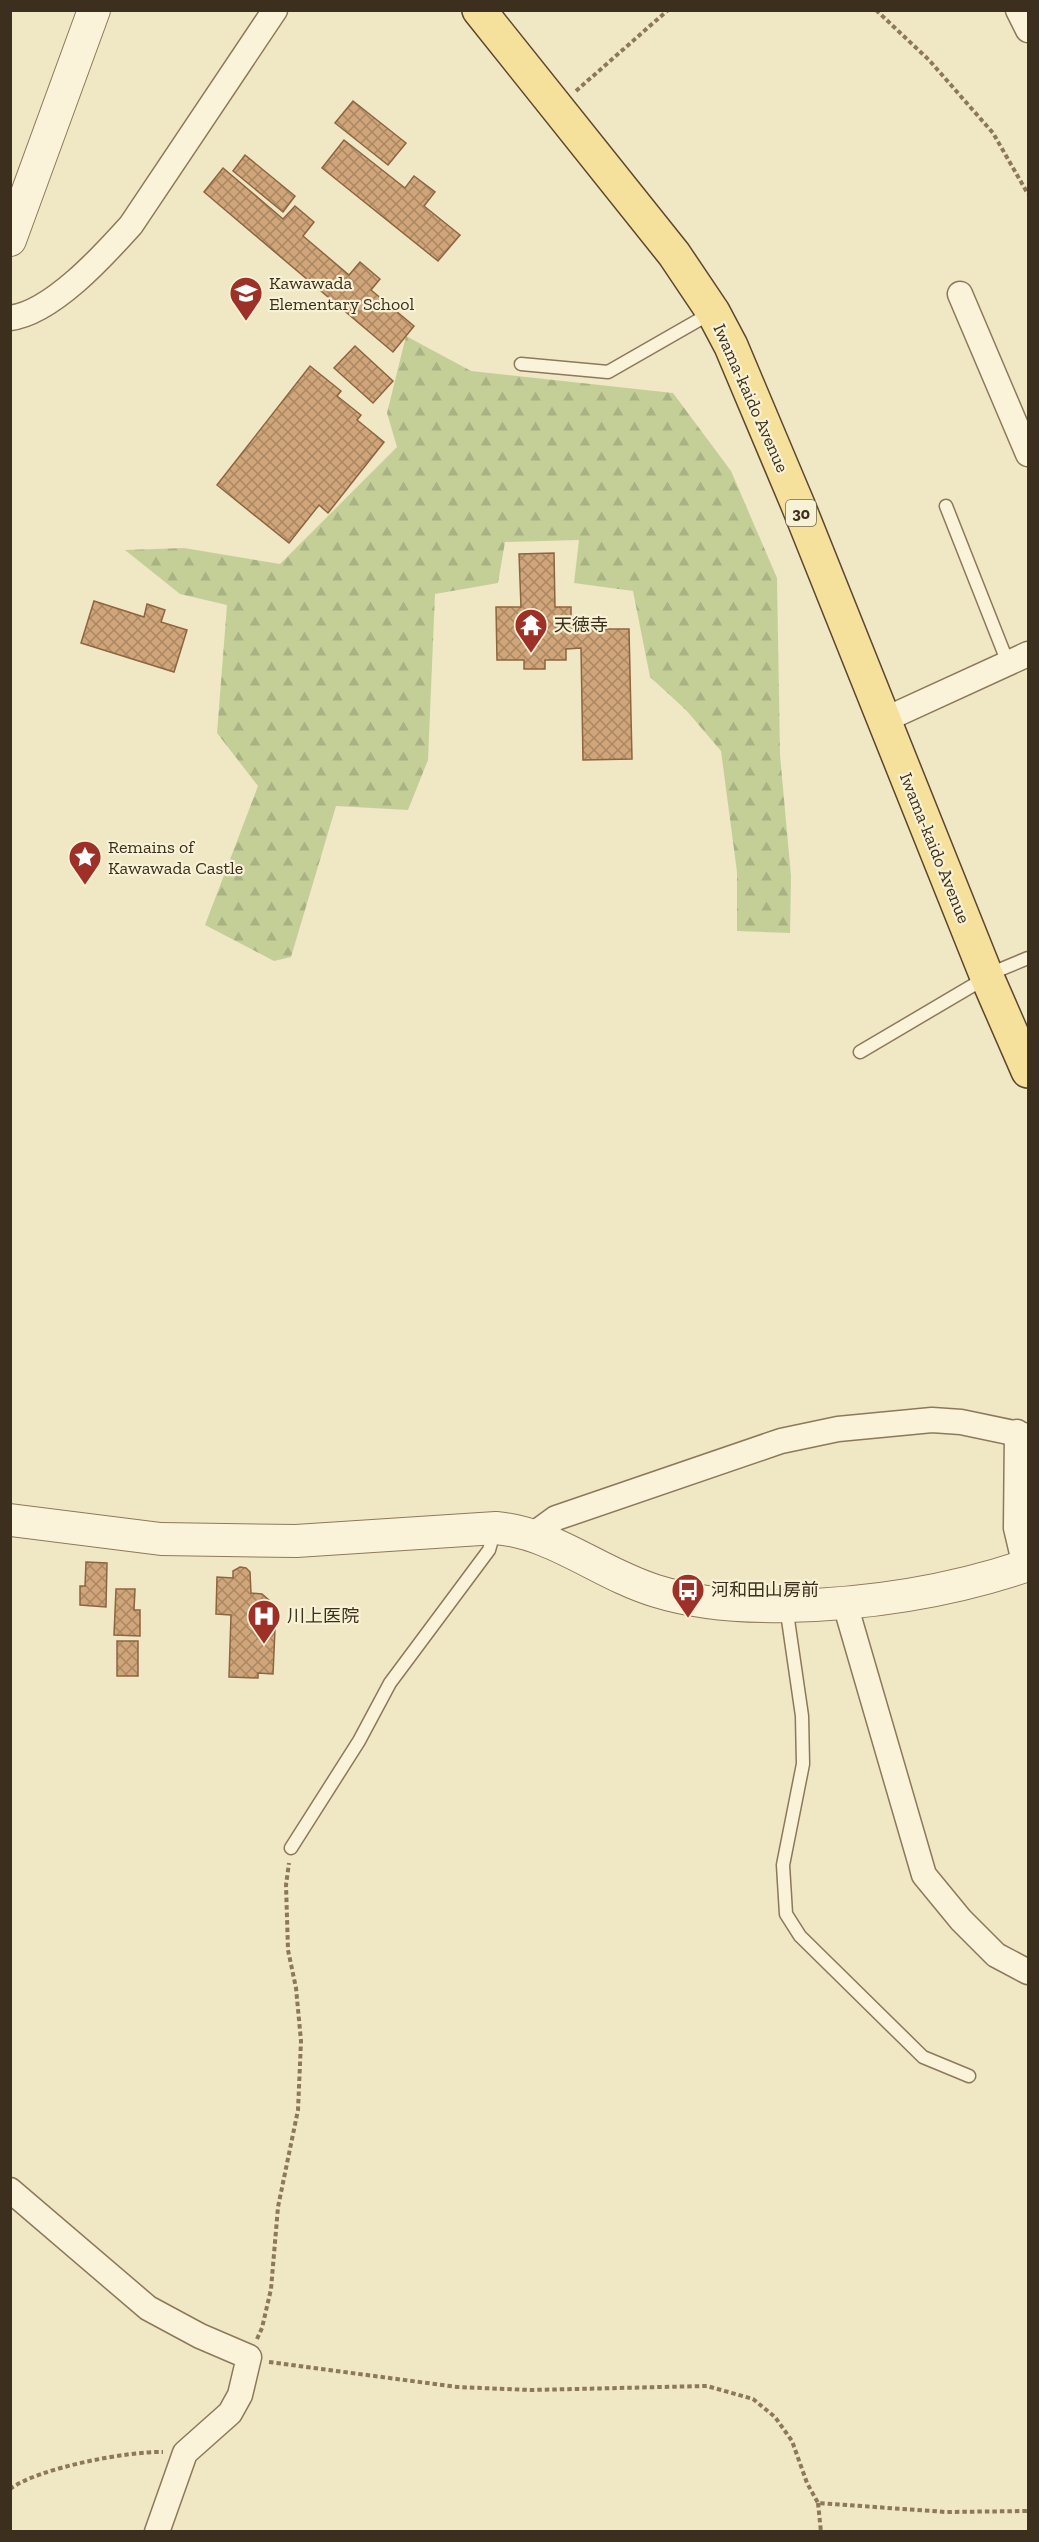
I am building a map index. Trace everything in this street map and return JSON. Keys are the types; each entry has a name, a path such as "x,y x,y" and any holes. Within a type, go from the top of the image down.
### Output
{"main road":[{"name":"Iwama-kaido Avenue","path":"479,10 674,254 713,312 731,346 764,422 987,977 1029,1071"}],"street":[{"path":"10,240 94,10"},
{"path":"10,318 43,305 71,285 103,256 131,225 275,10"},
{"path":"1018,10 1029,30"},
{"path":"960,294 1029,453"},
{"path":"884,720 1018,658"},
{"path":"10,1520 161,1539 296,1541 496,1528 534,1534 611,1575 656,1592 694,1600 754,1606 845,1604 920,1594 1027,1566 1016,1528 1023,1434 961,1422 932,1420 838,1429 781,1441 556,1518 534,1534"},
{"path":"845,1604 924,1875 961,1920 996,1955 1028,1972"},
{"path":"10,2190 148,2308 200,2336 249,2357 240,2396 230,2413 185,2453 157,2532"}],"lane":[{"path":"521,364 608,372 713,312"},
{"path":"946,506 1018,658"},
{"path":"860,1052 987,977 1029,958"},
{"path":"291,1848 359,1741 390,1683 489,1550 496,1528"},
{"path":"786,1606 802,1716 803,1764 783,1865 786,1914 800,1936 923,2057 969,2076"}],"path":[{"path":"557,107 668,10"},
{"path":"876,10 929,60 993,133 1029,194"},
{"path":"291,1848 286,1885 288,1950 296,1988 301,2041 298,2110 278,2207 271,2289 262,2328 249,2357 273,2363 457,2387 530,2390 707,2386 753,2398 775,2417 792,2441 807,2484 818,2503 821,2532"},
{"path":"10,2489 19,2482 56,2469 144,2452 185,2453"},
{"path":"818,2503 946,2512 1029,2511"}],"green space":[{"path":"406,336 471,371 673,393 731,471 777,578 780,755 791,876 790,933 737,931 737,872 721,751 686,710 650,677 633,591 574,583 579,540 505,542 498,583 435,594 428,760 408,810 336,806 291,957 274,961 205,925 258,786 217,733 227,605 180,594 125,550 184,548 280,564 397,447 387,413"}],"building":[{"path":"353,101 406,143 388,165 335,123"},
{"path":"344,140 405,188 414,176 435,192 424,206 460,235 438,261 322,168"},
{"path":"245,155 295,196 283,212 233,171"},
{"path":"223,168 283,219 295,206 314,222 303,236 349,275 360,262 380,279 371,290 414,326 393,352 204,192"},
{"path":"355,346 393,381 373,403 334,368"},
{"path":"310,366 341,391 337,396 361,415 357,420 384,442 328,513 319,505 289,543 217,485"},
{"name":"天徳寺","path":"554,553 555,607 571,607 571,617 601,617 601,629 629,629 632,759 583,760 581,648 566,649 566,660 545,660 545,669 524,669 524,660 497,660 496,607 521,607 519,554"},
{"path":"94,601 144,617 147,604 165,610 161,622 187,630 174,672 81,643"},
{"path":"86,1562 107,1563 106,1607 80,1605 80,1586 85,1586"},
{"path":"240,1567 250,1572 251,1593 262,1594 269,1600 269,1606 276,1607 273,1674 258,1673 258,1678 229,1677 231,1615 216,1614 217,1577 233,1578 233,1571"},
{"path":"116,1589 135,1589 134,1610 140,1610 140,1636 114,1635"},
{"path":"117,1641 138,1641 138,1676 117,1676"}],"place":[{"name":"Kawawada Elementary School","path":"246,322"},
{"name":"天徳寺","path":"531,654"},
{"name":"Remains of Kawawada Castle","path":"85,886"},
{"name":"河和田山房前","path":"688,1619"},
{"name":"川上医院","path":"264,1645"}]}
